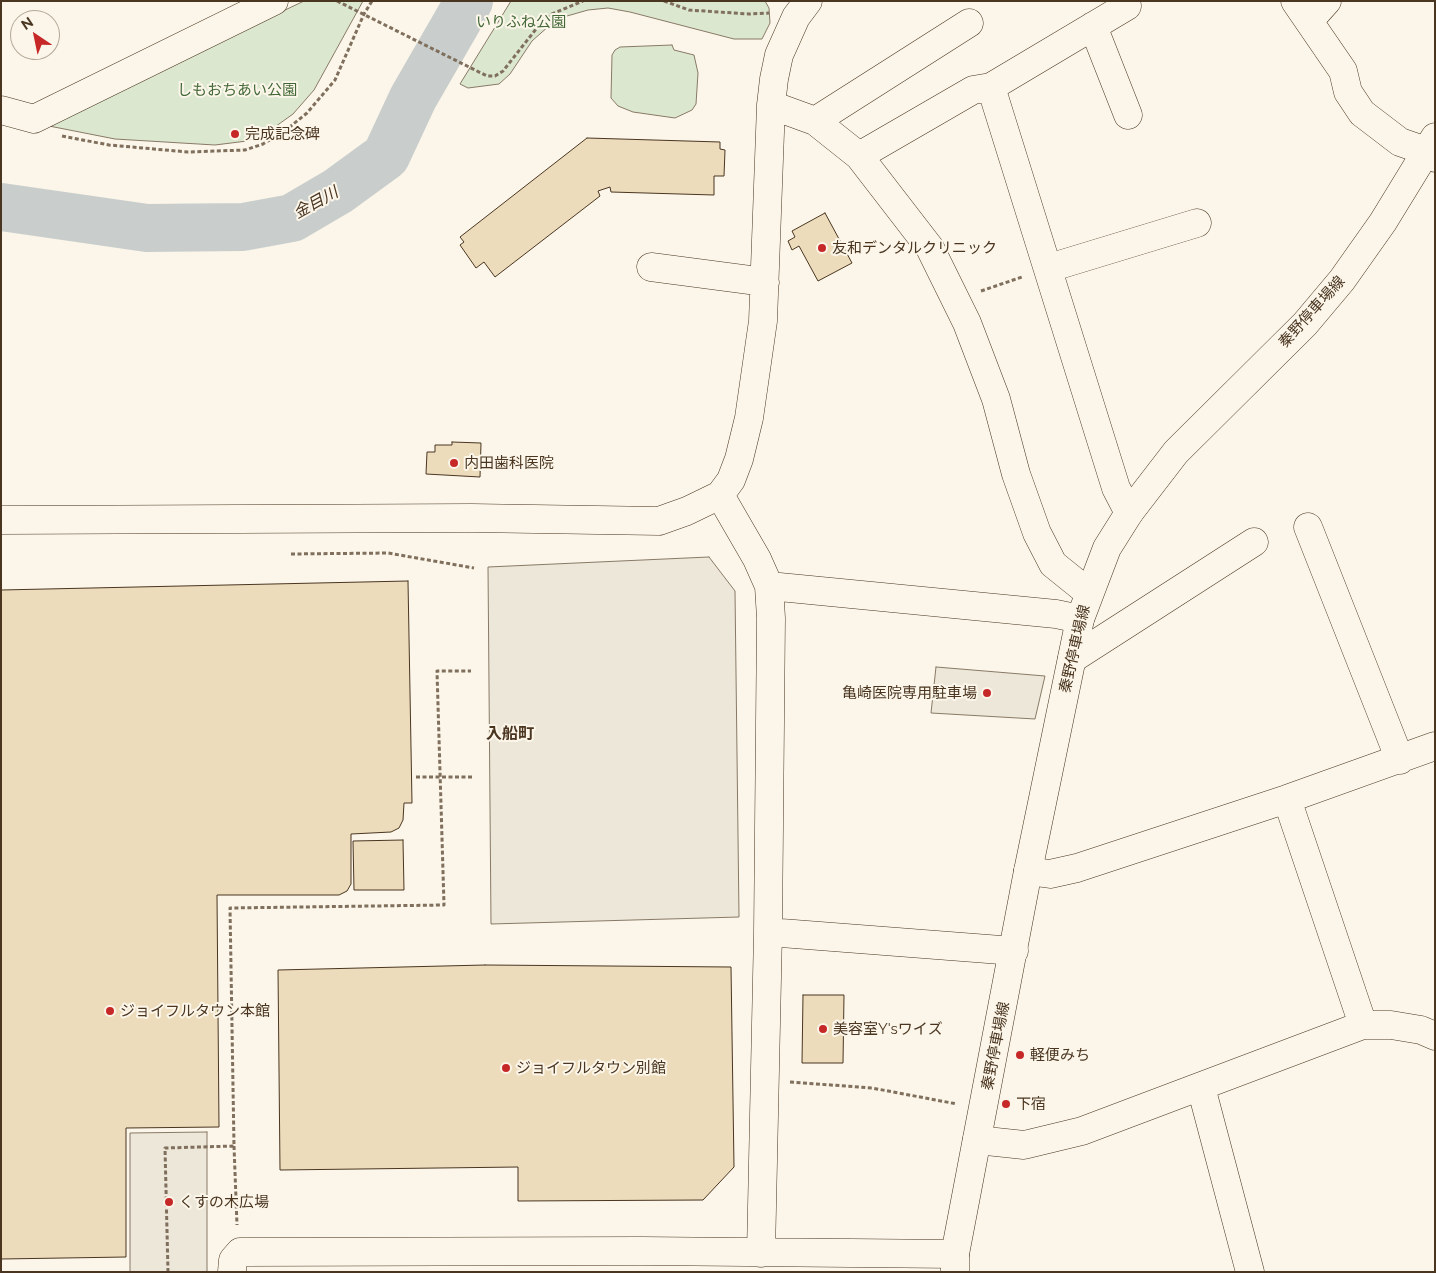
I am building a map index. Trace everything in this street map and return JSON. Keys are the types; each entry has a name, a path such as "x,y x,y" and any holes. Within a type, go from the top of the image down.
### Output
{"street":[{"path":"1,110 34,119 274,1"},
{"path":"1,520 472,518 659,521 687,511 720,495 731,480 739,460 749,418 763,321 771,105 779,55 796,17 808,1"},
{"path":"859,156 973,90 992,87 1127,6 1124,1"},
{"path":"1310,8 1343,71 1348,92 1362,113 1400,142 1432,149"},
{"path":"815,121 969,23"},
{"path":"1093,26 1128,115"},
{"path":"992,87 1116,488 1130,513"},
{"path":"771,105 815,121 859,156 930,248 957,300 996,399 1016,474 1036,533 1053,564 1089,593"},
{"name":"秦野停車場線","path":"955,1263 1028,871 1080,619 1107,548 1130,513 1176,452 1304,324 1342,280 1432,149"},
{"path":"1049,268 1197,222"},
{"path":"651,267 765,282"},
{"path":"720,495 757,559 769,586 771,618 768,932 760,1253"},
{"path":"1308,527 1400,760"},
{"path":"1072,659 1254,542"},
{"path":"769,586 1056,614 1080,619"},
{"path":"1028,871 1050,874 1077,868 1287,799 1435,746"},
{"path":"1287,799 1363,1026"},
{"path":"768,932 1014,951"},
{"path":"977,1140 1024,1145 1082,1132 1363,1026 1391,1025 1421,1030 1435,1036"},
{"path":"1201,1087 1250,1272"},
{"path":"232,1272 232,1260 240,1252 642,1251 760,1253 955,1263"}],"path":[{"path":"337,1 487,76 495,76 503,70 540,24 552,14 583,1"},
{"path":"34,119 38,132 151,150 245,150 263,144 286,130 307,113 335,80 364,14 372,1"},
{"path":"664,1 689,10 777,14"},
{"path":"957,300 1049,268"},
{"path":"291,554 388,553 474,568"},
{"path":"237,1235 230,908 444,905 437,671 471,671"},
{"path":"416,777 473,777"},
{"path":"765,1081 872,1088 984,1108"},
{"path":"168,1272 165,1148 234,1146"}],"green space":[{"name":"しもおちあい公園","path":"304,1 363,1 314,90 293,114 272,129 247,141 215,145 115,139 44,125"},
{"name":"いりふね公園","path":"511,1 765,1 769,8 770,23 762,39 734,39 630,12 608,8 588,10 567,16 550,25 532,41 510,74 499,84 468,88 460,84"},
{"path":"672,45 674,50 694,55 698,73 696,104 692,110 675,118 633,112 618,106 611,98 612,55 615,50 620,47"}],"shaded area":[{"path":"709,557 735,591 739,917 491,924 488,567"},
{"name":"亀崎医院専用駐車場","path":"936,667 1045,676 1035,719 931,713"},
{"name":"くすの木広場","path":"207,1132 207,1272 130,1272 130,1133"}],"building":[{"path":"587,138 720,142 720,149 725,150 724,176 714,176 714,195 611,192 610,187 598,191 600,196 495,277 484,262 476,268 460,245 464,242 460,237"},
{"name":"友和デンタルクリニック","path":"825,213 852,263 818,281 799,246 792,250 788,241 795,237 792,231"},
{"name":"内田歯科医院","path":"452,442 481,443 480,477 426,474 427,452 435,452 435,445 452,445"},
{"name":"ジョイフルタウン本館","path":"408,581 412,803 404,803 403,820 399,828 391,832 351,834 351,884 347,891 339,895 217,895 219,1127 126,1128 126,1257 1,1259 1,590"},
{"path":"403,840 404,890 354,890 353,841"},
{"name":"ジョイフルタウン別館","path":"485,965 731,967 734,1167 703,1200 518,1201 518,1167 280,1170 278,970"},
{"name":"美容室Y'sワイズ","path":"803,995 844,995 843,1063 802,1063"}],"waterway":[{"name":"金目川","path":"1,207 147,228 243,227 292,218 338,191 386,156 413,98 469,1"}],"place":[{"name":"完成記念碑","path":"235,134"},
{"name":"友和デンタルクリニック","path":"822,248"},
{"name":"内田歯科医院","path":"454,463"},
{"name":"亀崎医院専用駐車場","path":"987,693"},
{"name":"ジョイフルタウン本館","path":"110,1011"},
{"name":"美容室Y'sワイズ","path":"823,1029"},
{"name":"軽便みち","path":"1020,1055"},
{"name":"ジョイフルタウン別館","path":"506,1068"},
{"name":"下宿","path":"1006,1104"},
{"name":"くすの木広場","path":"169,1202"}],"district":[{"name":"入船町","path":"510,734"}]}
